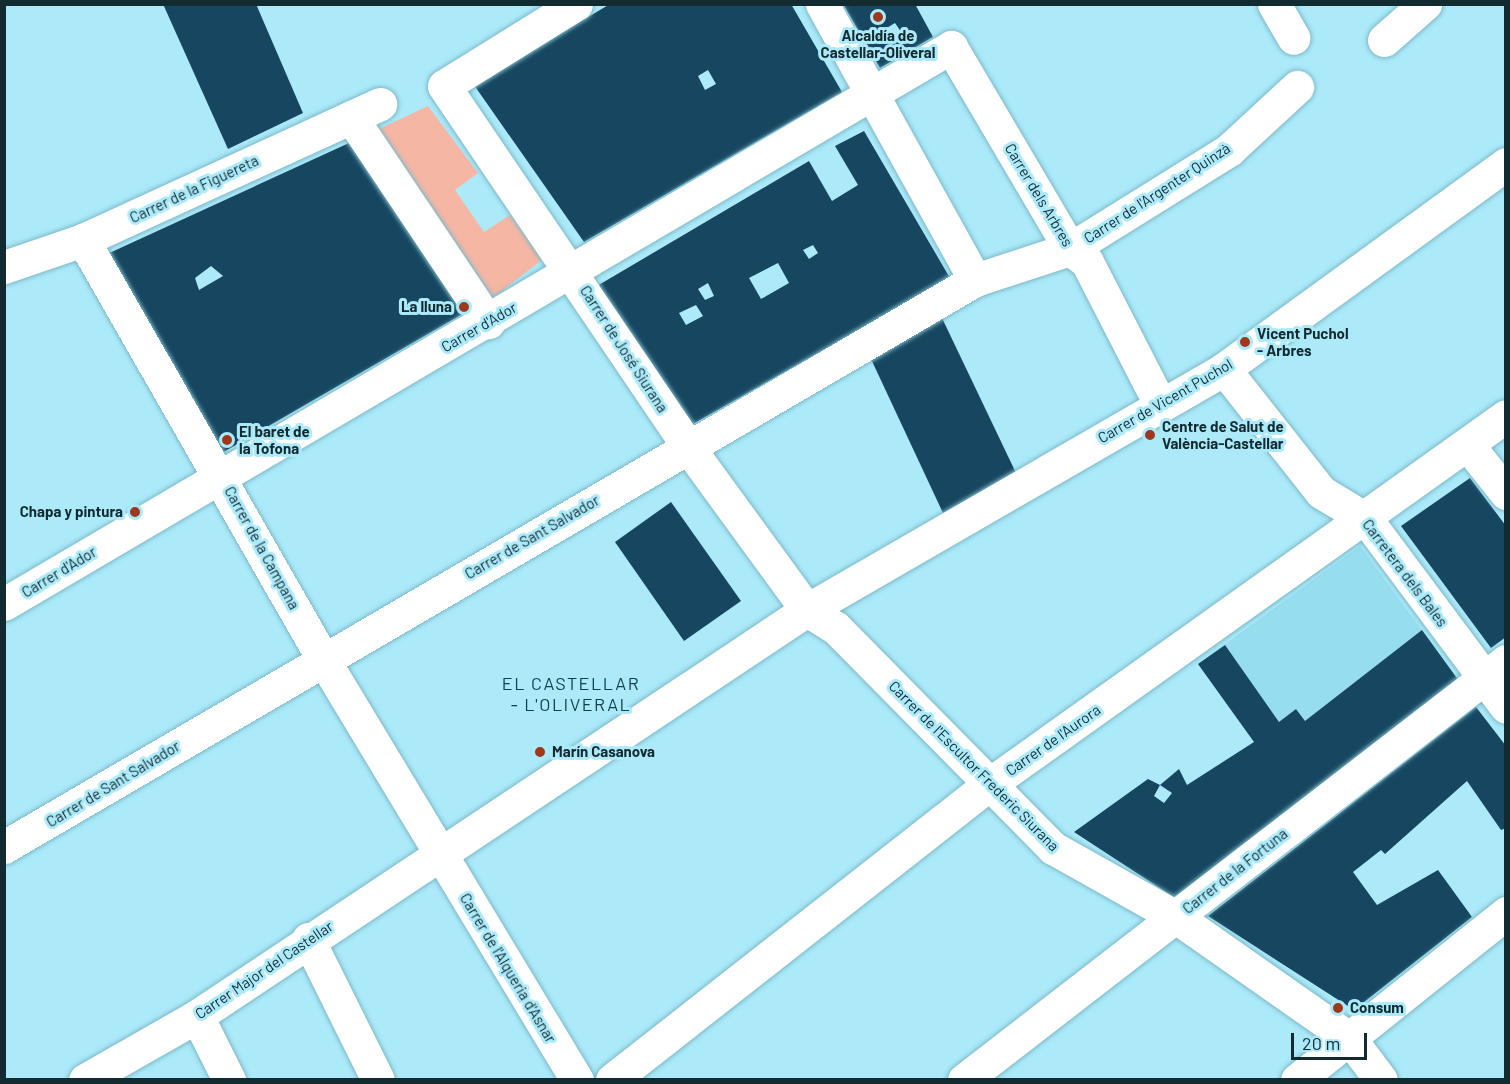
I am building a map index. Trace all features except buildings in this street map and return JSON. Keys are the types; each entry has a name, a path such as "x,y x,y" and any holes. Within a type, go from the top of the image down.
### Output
{"street":[{"name":"Carrer de José Siurana","path":"576,4 444,86 572,270 688,447 807,610"},
{"path":"822,4 975,280"},
{"path":"1274,4 1294,38"},
{"path":"1384,40 1425,4"},
{"name":"Carrer d'Ador","path":"4,604 874,95 951,47"},
{"name":"Carrer dels Arbres","path":"951,47 1070,249 1087,262 1160,404"},
{"name":"Carrer de l'Argenter Quinzà","path":"1070,249 1229,150 1297,87"},
{"name":"Carrer de la Figuereta","path":"4,267 83,240 380,104"},
{"path":"351,117 488,322"},
{"name":"Carrer de Vicent Puchol","path":"441,856 807,610 1224,369 1506,164"},
{"name":"Carrer de la Campana","path":"83,240 222,476 323,659 441,856"},
{"name":"Carrer de Sant Salvador","path":"4,847 975,280 1070,249"},
{"name":"Carretera dels Bales","path":"1224,369 1321,492 1366,519 1494,669 1506,707"},
{"name":"Carrer de l'Aurora","path":"612,1080 991,783 1366,519 1506,416"},
{"path":"1467,444 1506,493"},
{"name":"Carrer de l'Escultor Frederic Siurana","path":"807,610 836,628 1053,848 1176,917 1350,1039 1382,1080"},
{"name":"Carrer de la Fortuna","path":"964,1080 1494,669"},
{"name":"Carrer Major del Castellar","path":"85,1080 197,1016 308,939 441,856"},
{"name":"Carrer de l'Alqueria d'Asnar","path":"441,856 572,1078"},
{"path":"1296,1080 1506,913"},
{"path":"308,939 378,1080"},
{"path":"197,1016 229,1080"}],"shaded area":[{"path":"428,106 478,173 455,190 484,232 510,215 543,259 493,298 379,129"},
{"path":"1360,546 1459,681 1254,742 1198,664"}],"place":[{"name":"Alcaldía de Castellar-Oliveral","path":"878,17"},
{"name":"La lluna","path":"464,307"},
{"name":"Vicent Puchol - Arbres","path":"1245,342"},
{"name":"Centre de Salut de València-Castellar","path":"1150,435"},
{"name":"El baret de la Tofona","path":"227,440"},
{"name":"Chapa y pintura","path":"135,512"},
{"name":"Marín Casanova","path":"540,752"},
{"name":"Consum","path":"1338,1008"}],"district":[{"name":"EL CASTELLAR - L'OLIVERAL","path":"571,694"}]}
